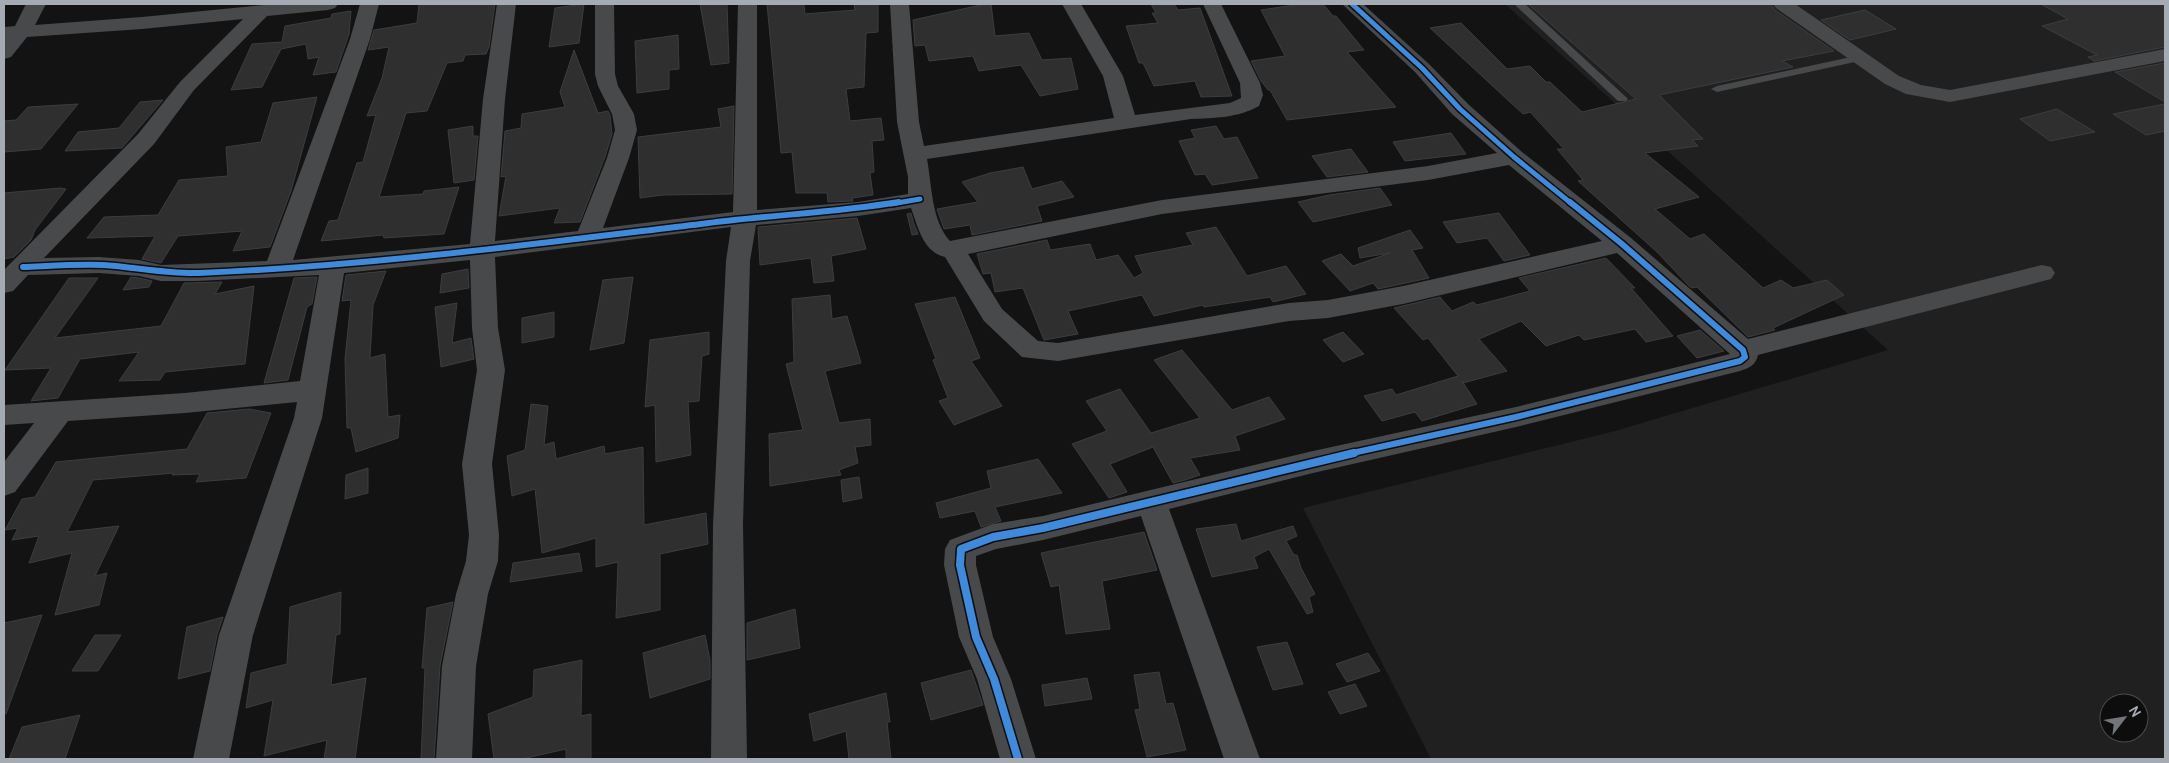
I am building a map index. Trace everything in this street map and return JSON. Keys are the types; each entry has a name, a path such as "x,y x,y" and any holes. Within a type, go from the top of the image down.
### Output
{"street":[{"path":"4,53 13,32 36,4"},
{"path":"13,32 260,12 328,4"},
{"path":"277,269 360,39 369,4"},
{"path":"454,759 459,666 472,594 482,561 484,535 477,464 491,370 485,328 482,251 494,99 506,4"},
{"path":"588,237 618,158 626,130 623,114 608,86 605,74 604,4"},
{"path":"729,759 728,525 738,261 745,218 747,4"},
{"path":"899,4 908,122 919,177 920,198 938,246 945,249 953,250 1162,207 1428,173 1514,158"},
{"path":"1071,4 1113,76 1126,123"},
{"path":"914,154 1246,106 1251,102 1250,84 1212,4"},
{"path":"1018,759 994,678 976,636 960,565 962,549 993,537 1043,528 1151,501 1516,417 1740,361 1746,357 1743,350 1622,244 1514,158 1460,109 1422,68 1352,4"},
{"path":"1783,4 1907,89 1950,96 2165,55"},
{"path":"4,285 122,161 146,139 187,86 260,12"},
{"path":"23,267 99,265 139,268 161,273 334,266 482,251 745,218 858,209 920,198"},
{"path":"953,250 993,315 1031,350 1058,352 1289,312 1328,308 1403,295 1622,244"},
{"path":"210,759 236,636 308,418 334,266"},
{"path":"1743,350 2042,273"},
{"path":"4,415 185,403 313,390"},
{"path":"4,484 60,411"},
{"path":"1151,501 1242,759"}],"lane":[{"path":"1519,4 1622,99"},
{"path":"1716,89 1860,58"}],"shaded area":[{"path":"1505,4 2165,4 2165,759 1431,759 1303,508 1615,431 1888,350"}],"building":[{"path":"419,4 495,4 489,47 486,54 465,55 463,61 447,63 427,111 406,113 379,197 423,194 424,191 459,187 444,234 384,238 383,235 321,241 329,221 338,220 357,163 363,162 376,115 367,116 382,78 389,47 368,50 374,30 417,23"},
{"path":"584,4 579,43 549,47 555,8"},
{"path":"700,4 727,4 729,63 711,65"},
{"path":"767,4 804,4 805,14 855,10 854,4 878,4 878,32 866,33 864,87 846,89 850,121 881,118 884,140 872,141 874,172 870,173 873,195 852,198 853,201 828,202 827,193 796,193 792,152 781,153"},
{"path":"991,4 995,36 1029,33 1042,60 1071,58 1078,89 1040,96 1021,65 979,71 973,56 929,61 925,45 915,46 913,20"},
{"path":"1151,4 1174,4 1178,10 1200,8 1232,96 1201,97 1195,81 1154,86 1143,63 1139,63 1126,26 1158,23 1152,13 1156,13"},
{"path":"1301,4 1323,4 1333,16 1336,16 1364,50 1347,52 1396,107 1287,120 1270,90 1261,81 1251,61 1285,56 1261,10"},
{"path":"1528,4 1771,4 1775,10 1834,51 1782,61 1793,67 1659,95 1703,139 1692,140 1698,146 1645,153 1699,197 1655,209 1690,239 1704,234 1763,288 1781,280 1793,288 1827,280 1844,295 1773,328 1775,330 1748,337 1697,287 1692,288 1689,286 1657,252 1578,181 1583,180 1557,149 1564,149 1530,112 1523,114 1430,28 1461,23 1507,69 1530,66 1582,112 1636,99"},
{"path":"2041,4 2165,4 2165,47 2094,61 2088,57 2097,55 2042,26 2068,19"},
{"path":"1865,10 1896,29 1850,40 1821,20"},
{"path":"351,11 349,34 336,72 313,75 319,57 308,59 306,44 281,49 262,87 231,90 252,44 282,42 285,26 331,18 332,14"},
{"path":"678,35 679,69 669,70 669,89 637,93 635,41"},
{"path":"574,50 598,113 608,111 610,115 612,134 580,222 554,223 560,208 499,216 506,176 501,177 505,131 521,128 522,114 565,107 560,92"},
{"path":"2165,63 2165,102 2115,72"},
{"path":"317,97 291,191 270,247 233,251 242,231 178,236 161,263 142,259 155,236 87,238 104,217 158,215 179,180 228,176 226,147 261,142 273,103"},
{"path":"163,100 122,148 65,151 78,132 119,128 140,102"},
{"path":"78,104 41,149 4,152 4,121 16,120 28,107"},
{"path":"2165,104 2165,131 2146,135 2113,114"},
{"path":"734,106 732,194 663,195 640,198 638,137 721,127 718,109"},
{"path":"2057,109 2095,132 2050,141 2020,119"},
{"path":"473,126 473,136 478,136 474,180 454,183 448,130"},
{"path":"1216,126 1224,139 1237,137 1258,178 1212,185 1205,174 1195,175 1179,141 1195,138 1191,130"},
{"path":"1451,133 1466,154 1405,161 1393,142"},
{"path":"1351,149 1368,172 1327,177 1312,156"},
{"path":"1023,167 1032,189 1062,181 1074,197 1037,206 1042,221 972,235 970,225 944,229 937,209 978,202 962,182 990,173"},
{"path":"1380,188 1392,205 1313,222 1298,202 1329,195"},
{"path":"66,189 35,230 31,240 14,257 4,259 4,193"},
{"path":"911,213 918,234 912,235 907,214"},
{"path":"1499,213 1530,255 1504,261 1487,238 1457,243 1443,222"},
{"path":"857,218 866,249 831,256 834,281 814,283 811,258 760,265 758,227"},
{"path":"1216,227 1247,276 1286,266 1306,294 1273,302 1270,297 1204,307 1203,305 1154,316 1142,295 1068,311 1078,334 1044,340 1023,288 995,292 991,273 983,274 977,254 1047,240 1050,250 1090,244 1096,260 1118,255 1134,278 1143,273 1135,256 1193,245 1186,233"},
{"path":"1410,230 1423,248 1412,250 1429,278 1378,289 1373,283 1350,291 1322,261 1341,254 1353,266 1390,253 1360,258 1358,248"},
{"path":"1606,258 1635,288 1631,288 1673,336 1646,342 1635,329 1584,340 1579,335 1546,346 1521,321 1479,339 1507,371 1463,383 1477,404 1422,421 1415,412 1382,421 1364,396 1392,389 1396,395 1458,376 1428,338 1423,340 1394,308 1440,297 1452,311 1473,302 1477,305 1530,291 1519,278"},
{"path":"468,269 469,288 440,293 442,274"},
{"path":"386,271 373,305 370,358 385,354 388,417 400,415 398,438 356,452 351,428 347,428 345,359 351,300 342,301 346,275"},
{"path":"131,277 152,281 149,287 123,290"},
{"path":"317,277 312,304 307,307 288,380 264,383 294,278"},
{"path":"633,277 624,343 590,350 603,280"},
{"path":"69,278 98,278 55,338 161,326 184,283 222,282 215,294 254,286 245,364 165,372 160,380 119,381 139,352 80,359 58,398 31,401 51,368 5,370"},
{"path":"830,295 832,319 847,316 861,363 825,371 839,423 870,419 871,445 855,447 858,463 839,470 841,475 770,486 769,434 803,430 786,364 794,362 792,299"},
{"path":"955,297 980,358 971,361 1002,406 954,425 939,401 948,398 933,360 936,359 915,304"},
{"path":"457,303 452,343 471,338 474,359 441,367 435,307"},
{"path":"554,312 554,337 522,343 522,318"},
{"path":"1700,330 1724,351 1697,358 1677,336"},
{"path":"709,332 709,354 702,356 699,401 688,402 691,455 656,462 655,405 645,407 650,340"},
{"path":"1343,332 1364,354 1343,362 1323,340"},
{"path":"1182,350 1232,410 1269,397 1285,419 1235,436 1240,450 1190,458 1200,475 1185,480 1173,483 1153,447 1110,464 1127,492 1109,498 1072,444 1107,431 1086,401 1120,389 1151,433 1200,418 1154,360"},
{"path":"531,404 548,406 544,445 554,442 556,459 604,446 605,454 643,447 644,525 706,513 708,544 660,554 660,610 616,618 618,562 596,567 596,538 542,553 535,489 512,496 507,456 525,450"},
{"path":"249,409 271,413 246,478 196,482 200,474 172,475 174,473 93,480 67,532 119,526 95,576 107,573 99,605 55,615 72,553 29,563 39,536 12,540 18,528 5,530 22,499 35,497 56,462 187,449 207,413"},
{"path":"1038,459 1062,493 995,507 1001,521 981,527 975,511 940,518 936,503 991,488 987,471"},
{"path":"368,468 368,493 345,499 346,475"},
{"path":"859,477 862,498 843,502 841,480"},
{"path":"1236,524 1241,541 1293,526 1297,536 1286,541 1294,555 1297,555 1301,568 1315,594 1309,597 1313,612 1307,614 1269,549 1254,557 1258,568 1212,577 1196,529"},
{"path":"1144,532 1157,570 1102,581 1110,629 1066,634 1059,585 1051,587 1041,553"},
{"path":"579,553 582,571 510,582 513,563"},
{"path":"341,592 340,634 336,635 331,685 366,678 355,759 324,759 327,740 264,756 273,700 246,708 251,673 287,664 290,607"},
{"path":"453,602 440,666 434,759 421,759 425,668 422,668 427,608"},
{"path":"795,609 800,648 747,660 747,623"},
{"path":"42,615 6,714 4,713 4,623"},
{"path":"223,617 217,635 210,671 178,679 187,627"},
{"path":"95,635 121,635 98,671 72,671"},
{"path":"705,635 710,660 710,679 650,698 643,653"},
{"path":"1287,642 1303,684 1273,690 1257,647"},
{"path":"1368,653 1380,671 1347,682 1336,664"},
{"path":"582,660 581,716 591,714 591,759 566,759 566,749 522,759 494,759 488,714 533,697 534,670"},
{"path":"971,670 983,705 931,720 921,683"},
{"path":"1159,672 1166,704 1173,703 1186,750 1147,757 1135,710 1140,709 1134,675"},
{"path":"1087,678 1092,699 1045,706 1042,685"},
{"path":"1355,684 1367,706 1340,714 1328,692"},
{"path":"886,693 890,722 887,722 891,759 849,759 846,731 814,741 809,714"},
{"path":"80,715 65,759 9,759 22,727"}],"cycle path":[{"path":"1018,759 994,679 976,637 960,565 961,549 993,537 1043,528 1313,462 1516,417 1740,361 1745,357 1743,350 1622,244 1514,157 1460,109 1422,68 1352,4"},
{"path":"23,267 99,265 139,268 161,273 197,273 333,266 482,251 745,218 858,209 920,199"}]}
